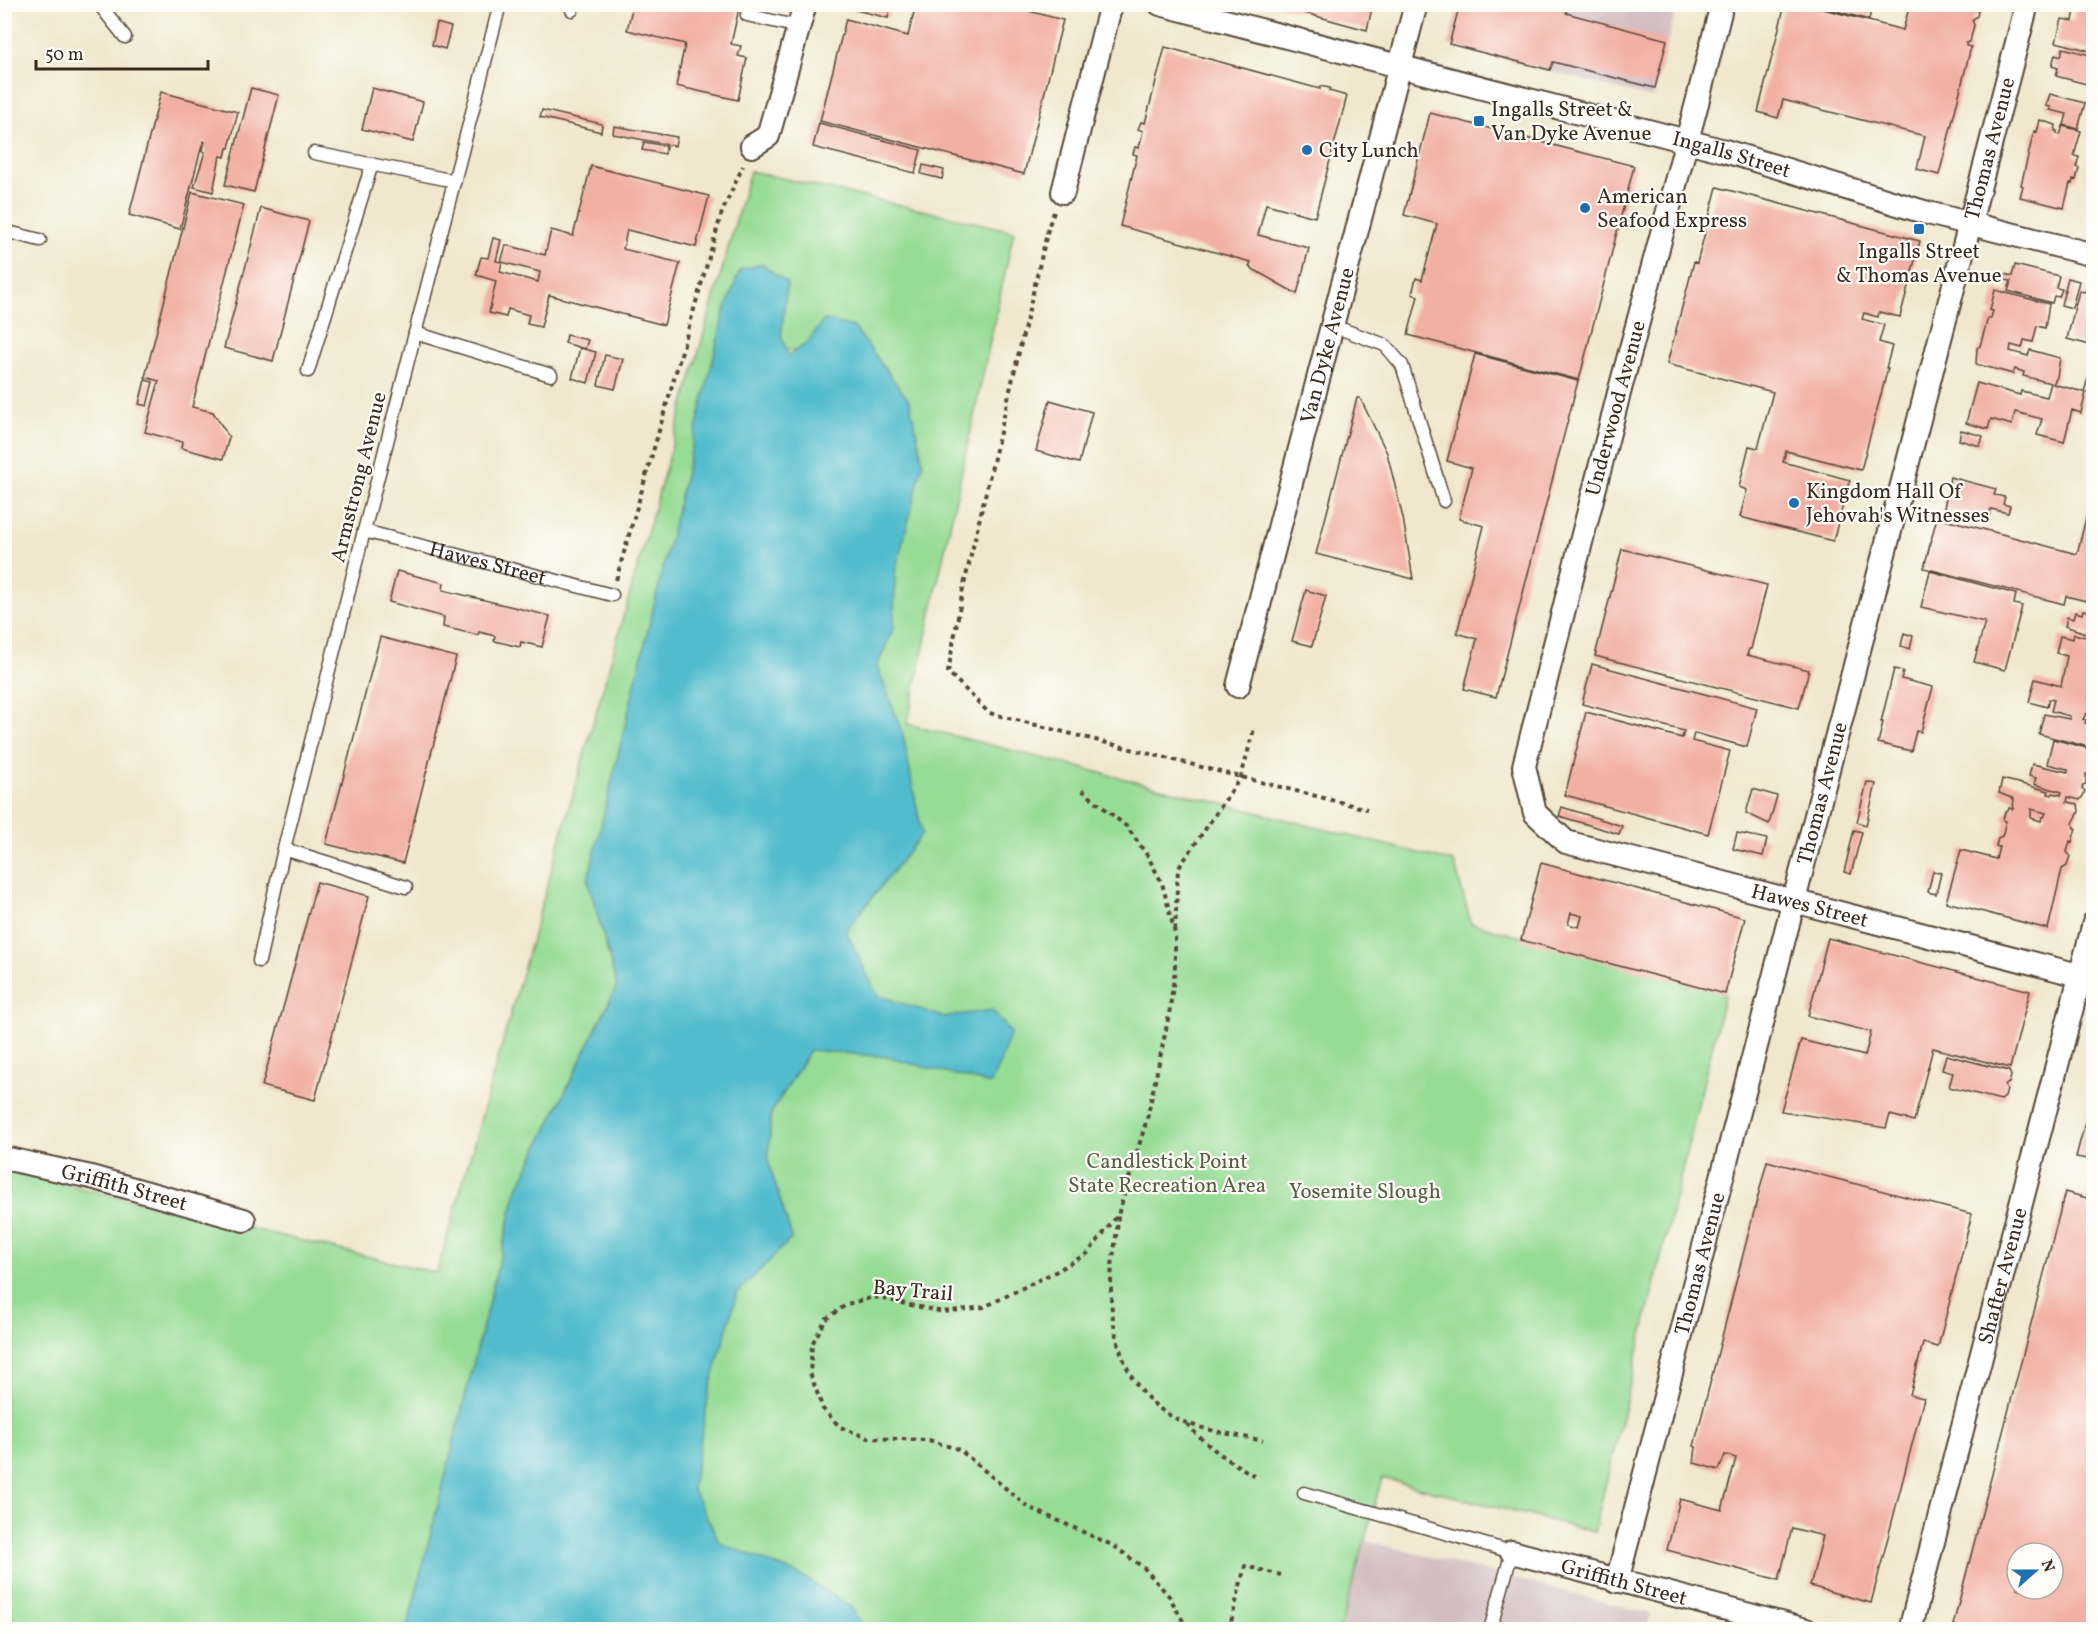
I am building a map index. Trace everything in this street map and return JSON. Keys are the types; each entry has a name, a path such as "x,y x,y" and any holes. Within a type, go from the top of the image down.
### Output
{"street":[{"path":"760,141 805,4"},
{"path":"1063,192 1111,4"},
{"name":"Ingalls Street","path":"1160,4 1686,142 1970,223 2094,255"},
{"name":"Van Dyke Avenue","path":"1238,686 1416,4"},
{"name":"Underwood Avenue","path":"1535,813 1524,766 1618,393 1722,4"},
{"name":"Thomas Avenue","path":"1617,1581 2026,4"},
{"name":"Hawes Street","path":"1535,813 1566,842 2087,978"},
{"name":"Shafter Avenue","path":"1910,1629 2087,978 2094,923"},
{"name":"Griffith Street","path":"4,1158 91,1177 244,1220"},
{"name":"Griffith Street","path":"1512,1552 1806,1629"}],"lane":[{"path":"99,4 125,37"},
{"name":"Armstrong Avenue","path":"259,961 284,849 364,531 500,4"},
{"path":"750,4 747,15 799,27"},
{"path":"314,153 455,181"},
{"path":"308,371 372,164"},
{"path":"4,231 40,240"},
{"path":"1333,326 1385,345 1402,365 1444,501"},
{"path":"415,333 551,375"},
{"name":"Hawes Street","path":"364,531 612,595"},
{"path":"284,849 406,887"},
{"path":"1304,1493 1512,1552 1490,1629"}],"path":[{"path":"612,595 722,212 760,141"},
{"path":"1063,192 1049,225 963,589 948,672 989,713 1367,809"},
{"path":"1174,933 1178,869 1241,777 1254,729"},
{"name":"Bay Trail","path":"1082,790 1127,827 1147,855 1162,884 1174,933 1175,970 1169,1016 1147,1119 1118,1215 1088,1253 984,1307 944,1312 874,1297 847,1304 826,1319 812,1344 810,1373 823,1409 840,1427 868,1438 929,1440 960,1450 1028,1507 1114,1546 1144,1568 1163,1589 1188,1629"},
{"path":"1118,1215 1111,1281 1111,1315 1118,1345 1129,1373 1143,1394 1167,1413 1187,1423 1263,1441"},
{"path":"1187,1423 1201,1440 1223,1458 1255,1476"},
{"path":"1229,1629 1245,1566 1281,1575"}],"shaded area":[{"path":"1458,5 1677,5 1653,98 1448,45"},
{"path":"1364,1540 1651,1614 1646,1630 1340,1630"}],"green space":[{"name":"Candlestick Point State Recreation Area","path":"750,171 1014,231 907,724 1454,862 1471,923 1725,994 1594,1532 1382,1478 1340,1629 629,1629 717,1290 792,1238 768,1161 771,1113 784,1092 815,353 733,342 588,880 617,986 517,1190 407,1629 5,1630 5,1170 437,1273"}],"water":[{"path":"762,264 787,283 781,337 789,355 806,344 824,320 854,327 910,402 923,463 895,573 894,627 877,666 903,735 922,834 846,931 877,995 943,1017 992,1010 1011,1033 991,1084 886,1057 810,1050 771,1113 768,1161 792,1238 737,1293 709,1392 692,1488 720,1543 800,1575 851,1607 865,1629 407,1629 517,1190 617,986 588,880 724,313 740,270"}],"building":[{"path":"633,4 740,4 731,44 741,46 738,56 747,58 738,100 676,86 685,44 627,30"},
{"path":"854,4 891,4 888,18 852,9"},
{"path":"916,4 1009,4 1063,20 1024,174 820,121 846,19 908,36"},
{"path":"1272,4 1373,4 1367,30"},
{"path":"1460,4 1568,4 1566,13 1667,40 1655,88 1553,62 1550,70 1449,44"},
{"path":"1785,4 1804,4 1903,30 1910,4 1980,4 1977,16 1972,20 1974,25 1970,42 1966,43 1966,46 1971,47 1939,175 1917,169 1925,136 1783,100 1778,118 1758,112"},
{"path":"1812,4 1872,4 1869,20"},
{"path":"2076,4 2094,4 2094,52 2056,42 2062,19 2073,21"},
{"path":"437,23 451,27 445,49 432,45"},
{"path":"1165,47 1320,89 1320,86 1330,88 1329,91 1347,96 1315,217 1266,204 1258,235 1309,248 1297,294 1249,267 1251,262 1120,226 1137,155 1133,154 1135,147 1139,148 1143,131 1138,129 1141,122 1145,123"},
{"path":"2063,48 2094,56 2094,86 2056,76 2058,68 2052,66 2055,54 2061,56"},
{"path":"251,88 279,95 254,192 225,185"},
{"path":"372,88 423,102 413,142 362,129"},
{"path":"161,92 238,112 229,148 227,148 225,157 220,156 213,192 194,187 205,152 202,151 205,142 203,141 180,229 129,215"},
{"path":"2050,94 2085,103 2078,129 2064,125 2067,114 2050,110 2051,107 2046,106"},
{"path":"542,110 602,124 601,132 540,117"},
{"path":"1430,113 1634,166 1579,380 1408,335 1418,296 1412,294 1416,278 1422,280 1437,224 1404,215"},
{"path":"2040,120 2056,125 2055,131 2060,135 2063,126 2081,131 2074,156 2079,157 2076,167 2079,168 2076,180 2073,179 2072,184 2070,183 2064,208 2020,197 2034,131 2037,132"},
{"path":"819,123 921,150 915,173 813,147"},
{"path":"614,126 677,137 675,146 613,134"},
{"path":"644,142 666,146 665,154 642,150"},
{"path":"923,165 944,170 942,179 921,174"},
{"path":"591,166 709,196 696,247 627,230 623,249 680,263 664,325 549,295 541,327 527,324 529,315 508,309 506,317 489,313 496,281 476,275 481,257 488,258 493,238 501,240 496,261 501,262 506,245 545,255 551,230 573,236","holes":["502,262 540,272 538,282 500,272"]},
{"path":"1717,187 1920,241 1900,317 1879,312 1878,317 1864,313 1862,319 1884,325 1879,342 1892,346 1861,470 1786,451 1783,462 1850,480 1833,541 1740,517 1747,490 1739,487 1749,446 1758,448 1773,392 1667,364"},
{"path":"192,192 244,205 192,407 213,412 229,437 223,459 181,448 182,442 145,432 159,381 145,377"},
{"path":"261,208 309,221 273,361 224,348"},
{"path":"2015,265 2059,276 2056,288 2062,289 2059,297 2054,296 2052,303 2008,291 2011,281 2000,279 2001,273 2012,276"},
{"path":"2068,278 2079,281 2072,308 2061,305"},
{"path":"2091,284 2094,285 2094,333 2090,345 2067,339 2079,291 2085,292"},
{"path":"1995,290 2049,304 2045,328 2037,326 2033,342 2024,340 2022,348 2011,345 2010,351 2028,356 2030,350 2060,358 2057,377 2053,384 2084,392 2094,357 2094,394 2086,392 2081,413 2072,410 2064,442 2037,435 2042,419 2015,412 2012,425 1991,419 1988,429 1966,423 1977,383 2020,395 2021,391 2047,397 2051,383 2023,376 2024,372 2015,369 2013,374 1976,364 1977,348 1980,346 1988,318 1991,318 1993,311 1990,310"},
{"path":"567,335 588,340 585,349 565,343"},
{"path":"580,348 596,352 588,383 572,378"},
{"path":"1475,354 1578,381 1496,697 1464,689 1477,639 1457,633 1484,526 1459,519 1472,468 1447,461"},
{"path":"605,355 623,359 615,389 598,385"},
{"path":"145,380 153,382 147,406 139,404"},
{"path":"1357,398 1360,398 1387,453 1403,518 1413,579 1316,554"},
{"path":"1050,400 1092,412 1079,463 1036,451"},
{"path":"1961,430 1983,436 1980,446 1959,440"},
{"path":"1950,477 1996,489 1994,495 2005,497 2003,504 2010,506 2008,513 1991,509 1988,519 1944,508"},
{"path":"2090,502 2094,503 2094,603 2066,596 2064,604 1924,568 1937,517 2077,554"},
{"path":"1622,549 1767,585 1751,649 1747,655 1809,670 1799,708 1595,656"},
{"path":"397,571 444,583 443,590 550,616 542,647 521,642 520,647 494,641 495,636 479,632 478,635 443,627 444,617 389,602"},
{"path":"1930,571 2016,594 2014,604 2022,606 2005,670 1974,662 1985,622 1921,607"},
{"path":"1306,590 1326,596 1312,646 1292,641"},
{"path":"2083,610 2094,613 2094,636 2065,626 2067,617 2073,619 2075,612 2082,614"},
{"path":"1904,633 1913,636 1910,649 1901,646"},
{"path":"2074,634 2094,639 2094,695 2090,694 2089,697 2094,699 2094,710 2091,714 2087,713 2083,719 2086,720 2085,723 2094,726 2092,748 2039,734 2044,714 2070,719 2070,716 2051,711 2054,700 2049,699 2047,707 2029,702 2035,679 2061,686 2067,656 2056,653 2060,636 2073,639"},
{"path":"380,637 456,657 403,863 326,844"},
{"path":"1592,664 1757,708 1747,747 1694,733 1692,741 1730,751 1708,834 1565,795 1586,712 1682,738 1684,731 1582,704"},
{"path":"1894,669 1903,671 1901,679 1933,687 1921,732 1916,731 1911,751 1878,743"},
{"path":"2053,739 2094,750 2089,775 2086,774 2086,784 2082,789 2085,791 2083,796 2080,800 2068,797 2067,802 2078,804 2079,812 2073,823 2076,828 2067,852 2070,856 2067,866 2062,869 2048,929 1946,902 1961,850 1996,859 1999,847 1996,846 1998,838 2002,836 2006,821 2003,820 2005,812 2009,808 2013,809 2014,799 1999,793 2002,779 2049,791 2048,794 2061,795 2062,792 2034,784 2036,778 2029,776 2032,764 2068,772 2068,769 2047,764","holes":["2031,809 2046,813 2041,821 2031,818"]},
{"path":"1867,782 1876,784 1866,825 1857,822"},
{"path":"1753,789 1777,796 1769,824 1746,813"},
{"path":"1562,807 1622,826 1619,834 1559,816"},
{"path":"1854,830 1862,832 1851,874 1844,872"},
{"path":"1737,833 1767,839 1763,856 1733,849"},
{"path":"1541,863 1745,918 1725,994 1521,940","holes":["1571,913 1582,916 1579,927 1568,924"]},
{"path":"1933,871 1941,873 1936,894 1928,892"},
{"path":"317,882 369,896 315,1100 262,1086"},
{"path":"1828,938 2030,991 2010,1068 1933,1048 1914,1121 1890,1115 1886,1128 1781,1111 1801,1040 1865,1056 1871,1032 1808,1016"},
{"path":"1946,1055 2009,1071 2011,1076 2009,1083 2005,1085 2007,1090 2005,1097 2001,1100 1949,1087 1953,1073 1942,1070"},
{"path":"2094,1092 2094,1160 2076,1157"},
{"path":"1767,1161 1972,1214 1938,1347 1923,1343 1910,1395 1924,1398 1871,1603 1810,1586 1823,1536 1792,1528 1779,1580 1667,1550 1680,1499 1722,1510 1736,1458 1725,1455 1719,1470 1694,1463 1696,1447 1694,1446"},
{"path":"2065,1192 2094,1200 2094,1630 1970,1630 1953,1625"}],"place":[{"name":"Ingalls Street & Van Dyke Avenue","path":"1479,121"},
{"name":"City Lunch","path":"1307,150"},
{"name":"American Seafood Express","path":"1585,208"},
{"name":"Ingalls Street & Thomas Avenue","path":"1919,229"},
{"name":"Kingdom Hall Of Jehovah's Witnesses","path":"1794,503"}],"park label":[{"name":"Yosemite Slough","path":"1365,1191"}]}
